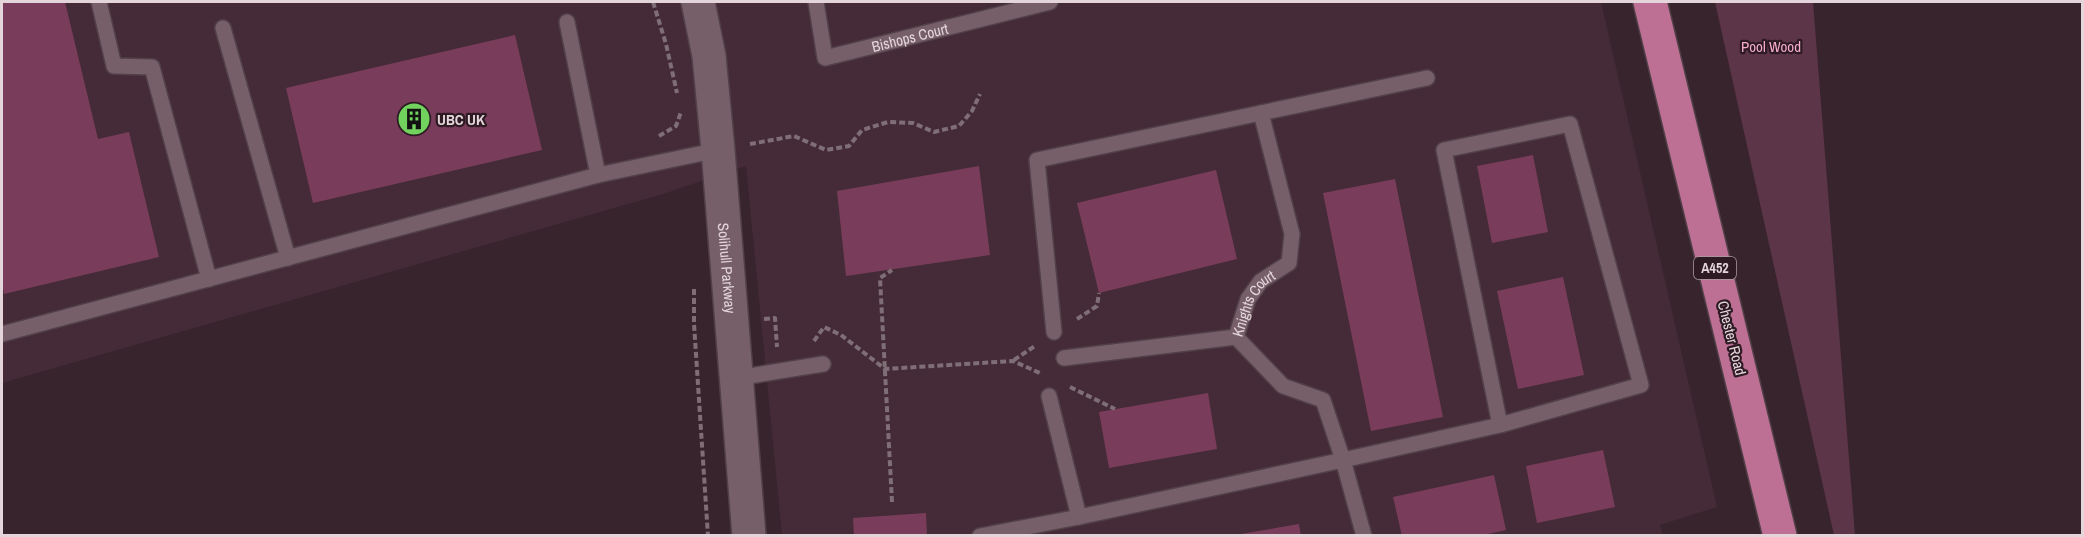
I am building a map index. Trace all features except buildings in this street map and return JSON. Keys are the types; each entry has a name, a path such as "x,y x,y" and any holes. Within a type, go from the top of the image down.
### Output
{"highway":[{"name":"Chester Road","path":"1650,2 1780,536"}],"street":[{"name":"Solihull Parkway","path":"698,2 709,56 718,150 749,536"}],"lane":[{"path":"99,2 114,66 152,68 209,279"},
{"name":"Bishops Court","path":"816,2 825,57 1050,2"},
{"path":"567,22 598,175"},
{"path":"223,28 288,258"},
{"path":"1054,332 1037,159 1427,78"},
{"name":"Knights Court","path":"1064,358 1236,337 1248,299 1261,281 1290,263 1292,234 1261,113"},
{"path":"980,536 1079,517 1500,425 1641,385 1570,124 1444,150 1500,425"},
{"path":"2,334 598,175 718,150"},
{"path":"1236,337 1283,386 1323,400 1343,460 1364,536"},
{"path":"737,378 823,364"},
{"path":"1049,396 1079,517"}],"path":[{"path":"653,2 679,99"},
{"path":"718,150 794,136 826,150 849,146 862,130 888,122 913,123 934,132 959,126 972,111 980,94"},
{"path":"642,166 638,144 676,126 681,111"},
{"path":"892,270 880,278 892,502"},
{"path":"694,280 694,324 708,536"},
{"path":"694,324 774,318 777,347 785,350"},
{"path":"807,348 824,327 841,335 885,369 1013,361 1050,378"},
{"path":"1069,387 1115,409"}],"shaded area":[{"path":"2,2 1601,2 1717,507 1660,525 1663,536 782,535 746,166 663,194 2,383"}],"green space":[{"name":"Pool Wood","path":"1715,2 1813,2 1855,535 1834,535"}],"place":[{"name":"UBC UK","path":"414,119"}]}
